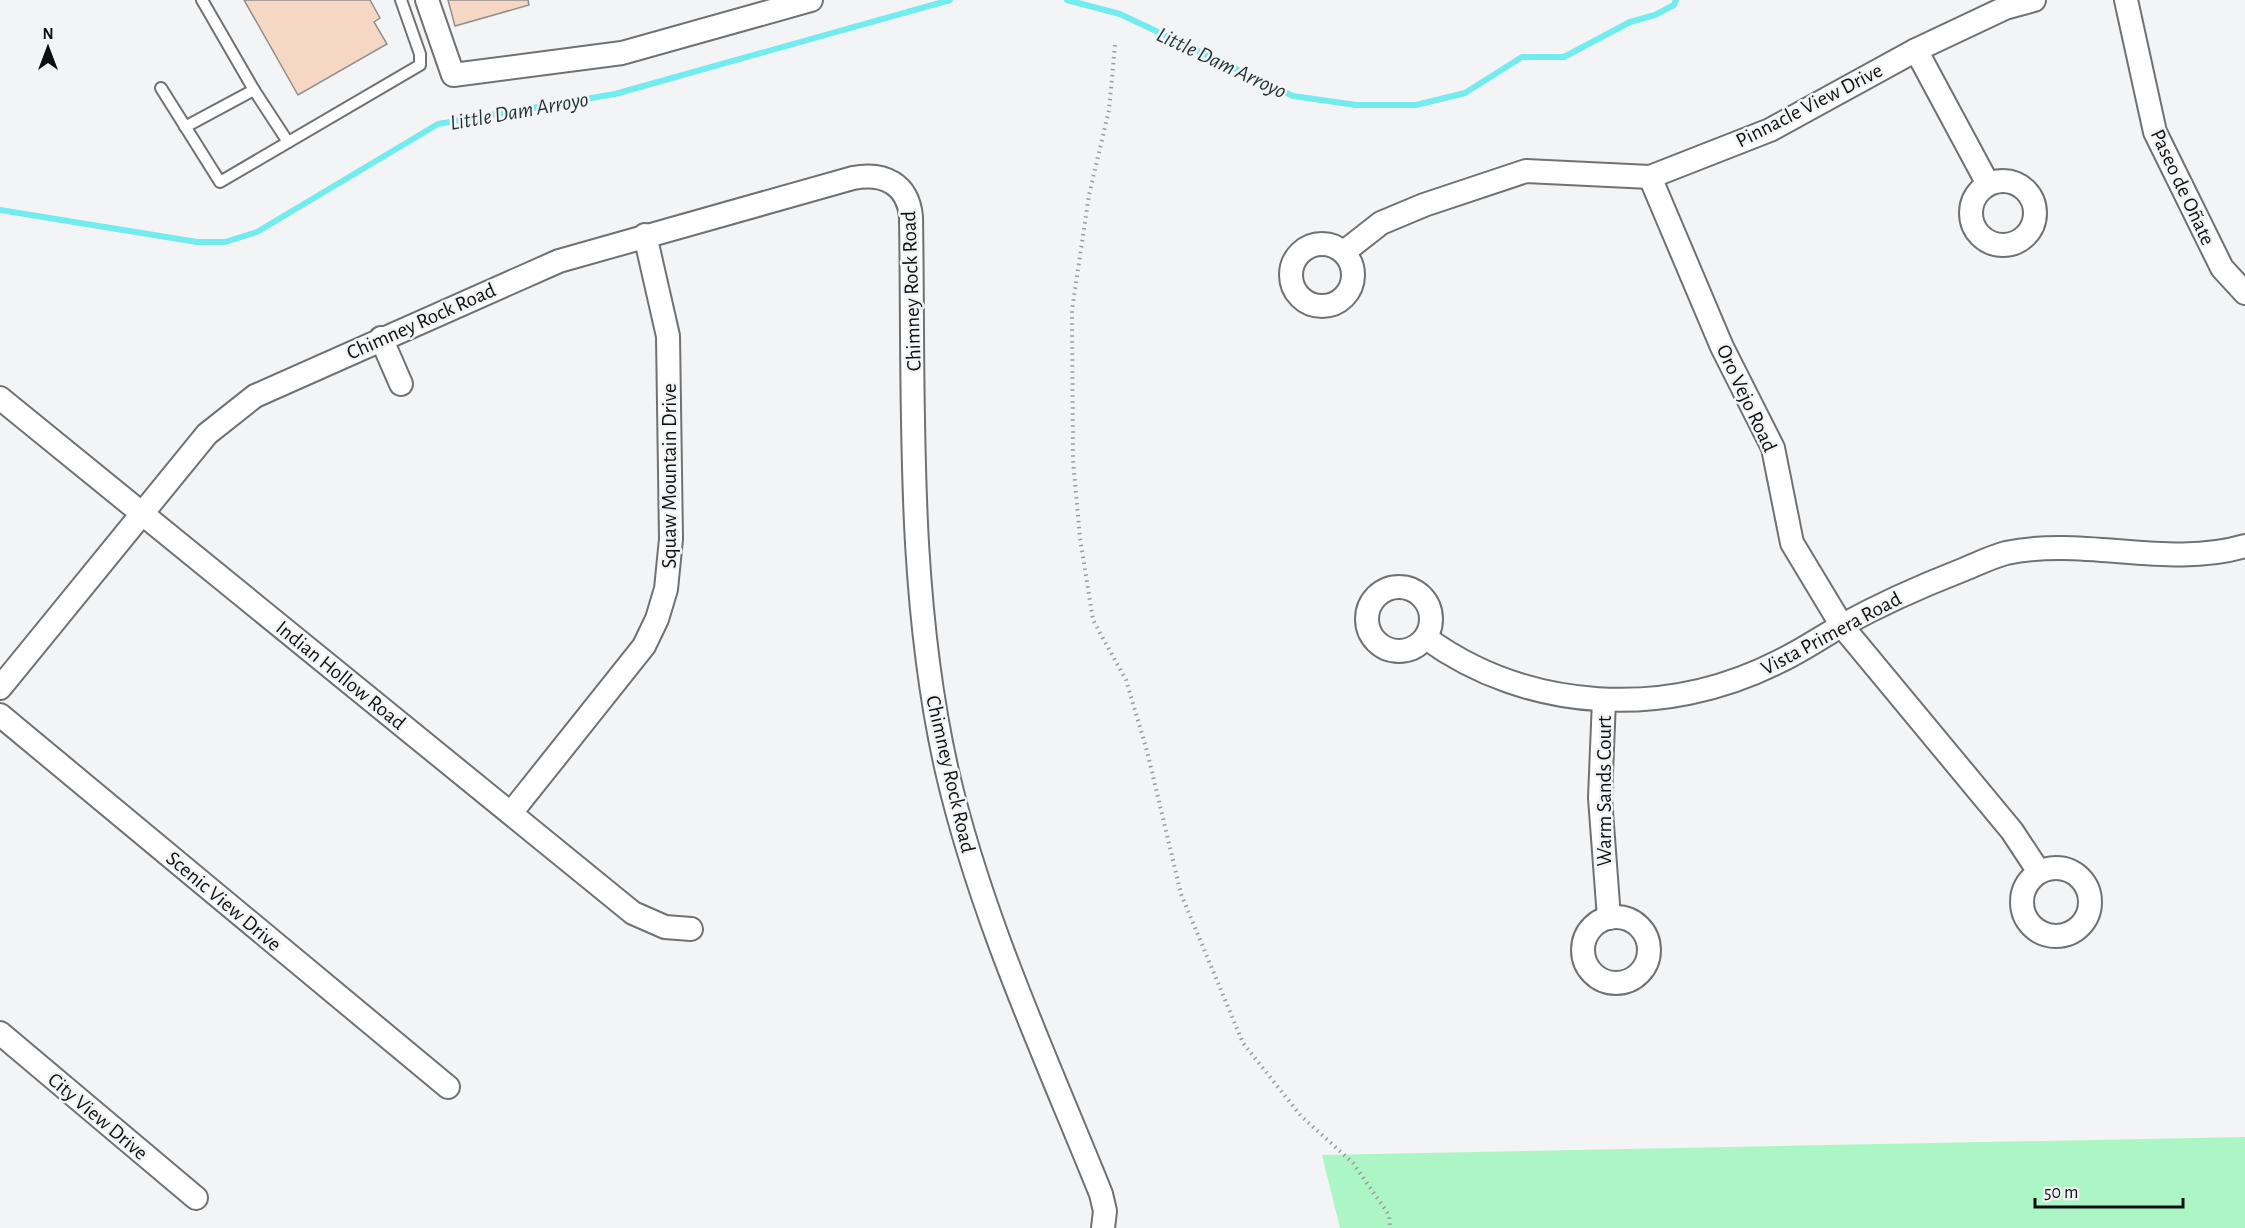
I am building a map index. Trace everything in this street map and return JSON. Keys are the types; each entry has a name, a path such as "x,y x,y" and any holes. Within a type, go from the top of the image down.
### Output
{"street":[{"path":"427,0 453,75 622,53 811,0"},
{"name":"Pinnacle View Drive","path":"1344,252 1381,223 1424,205 1526,171 1650,177 1770,130 1916,50 2005,8 2034,0"},
{"name":"Paseo de Oñate","path":"2126,0 2155,132 2222,268 2245,293"},
{"path":"1916,50 1988,184"},
{"name":"Chimney Rock Road","path":"0,688 207,434 236,409 268,388 539,269 645,236 862,176 888,179 901,189 909,201 911,217 917,544 926,646 937,722 960,822 979,887 1101,1194 1105,1211 1102,1228"},
{"name":"Oro Vejo Road","path":"1650,177 1722,346 1773,448 1792,543 1842,626 2012,831 2039,872"},
{"name":"Squaw Mountain Drive","path":"511,813 644,646 657,619 666,589 671,539 668,336 645,236"},
{"path":"381,338 401,384"},
{"name":"Indian Hollow Road","path":"0,398 642,919 665,927 691,929"},
{"name":"Vista Primera Road","path":"1426,638 1464,663 1504,680 1556,694 1604,700 1665,697 1724,684 1778,662 1842,626 1924,585 2003,554 2065,547 2205,554 2245,546"},
{"name":"Warm Sands Court","path":"1604,700 1600,798 1609,918"},
{"name":"Scenic View Drive","path":"0,715 448,1087"},
{"name":"City View Drive","path":"0,1033 196,1198"}],"lane":[{"path":"202,0 254,90 288,142"},
{"path":"161,88 220,182 420,65 420,54 401,0"},
{"path":"185,127 254,90"}],"path":[{"path":"1115,45 1109,110 1089,195 1072,310 1073,460 1080,538 1093,620 1126,680 1147,751 1181,894 1243,1043 1301,1116 1353,1163 1389,1215 1390,1228"}],"green space":[{"path":"2245,1137 2245,1228 1340,1228 1322,1155"}],"building":[{"path":"244,0 370,0 380,18 374,22 387,44 298,95"},
{"path":"448,0 528,0 529,5 455,26"}],"waterway":[{"name":"Little Dam Arroyo","path":"0,210 197,242 225,242 257,232 438,124 615,94 950,0"},
{"name":"Little Dam Arroyo","path":"1067,0 1120,14 1293,96 1356,105 1416,105 1465,93 1522,57 1564,57 1630,22 1655,15 1674,5 1676,0"}]}
